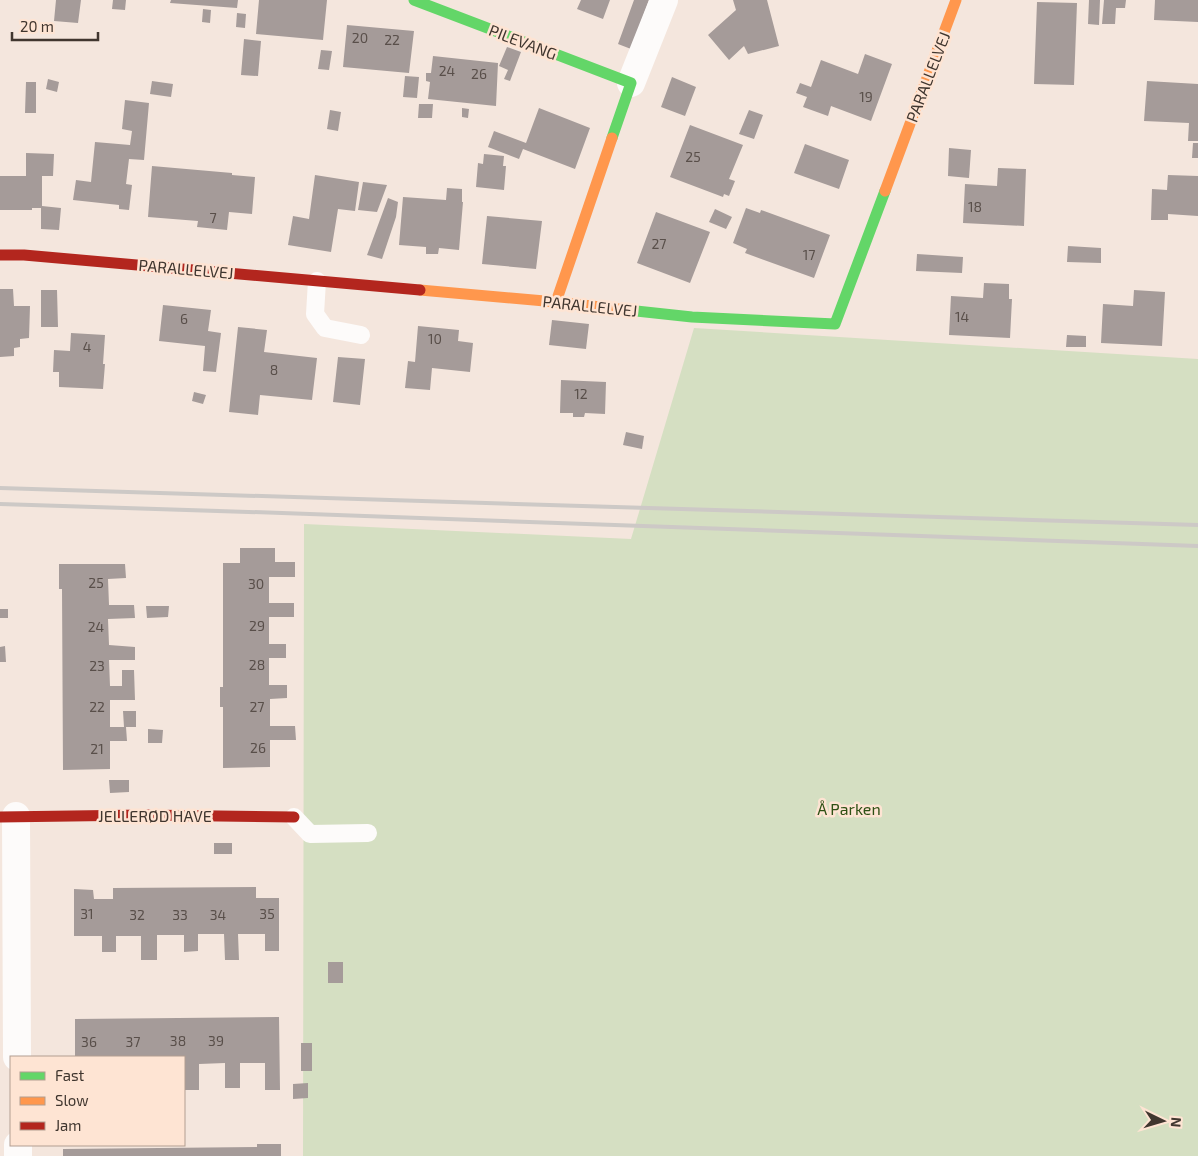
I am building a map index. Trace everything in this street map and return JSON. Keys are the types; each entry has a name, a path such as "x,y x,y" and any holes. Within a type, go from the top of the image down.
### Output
{"street":[{"name":"PILEVANG","path":"414,0 631,83"},
{"path":"556,302 631,83 664,0"},
{"name":"PARALLELVEJ","path":"0,255 24,255 556,302 692,317 835,324 956,0"},
{"name":"JELLERØD HAVE","path":"17,1056 8,816 294,817"}],"lane":[{"path":"317,281 315,314 325,328 361,335"},
{"path":"294,817 310,834 368,833"}],"green space":[{"name":"Å Parken","path":"694,328 1198,359 1198,1156 303,1156 304,524 631,539"}],"building":[{"path":"56,0 81,0 78,23 54,21"},
{"path":"113,0 126,0 125,10 112,9"},
{"path":"171,0 238,0 237,8 170,3"},
{"path":"259,0 327,0 323,40 256,34"},
{"path":"581,0 610,0 603,19 577,9"},
{"path":"634,0 649,0 631,49 618,44"},
{"path":"733,0 767,0 779,46 748,54 744,46 729,60 708,35 736,10"},
{"path":"1089,0 1100,0 1099,25 1088,24"},
{"path":"1104,0 1126,0 1125,8 1116,8 1115,24 1102,24"},
{"path":"1155,0 1198,0 1198,22 1154,20"},
{"path":"1037,2 1077,3 1074,85 1034,84"},
{"path":"203,9 211,10 210,23 202,22"},
{"path":"237,13 246,14 245,28 236,27"},
{"path":"347,25 414,31 409,73 343,67"},
{"path":"244,39 261,41 258,76 241,75"},
{"path":"507,47 521,52 510,81 504,79 508,70 499,66"},
{"path":"321,50 332,51 329,70 318,69"},
{"path":"865,54 892,64 871,121 831,106 828,116 803,107 807,97 796,93 800,83 811,87 821,60 858,74"},
{"path":"433,56 498,63 496,106 428,99 430,82 426,81 426,73 431,73"},
{"path":"405,76 419,77 417,98 403,97"},
{"path":"672,77 696,87 685,116 661,107"},
{"path":"48,79 59,82 57,92 46,89"},
{"path":"152,81 173,84 171,97 150,94"},
{"path":"1147,81 1198,84 1198,141 1188,141 1189,123 1144,121"},
{"path":"26,82 36,82 36,113 25,113"},
{"path":"125,100 149,103 144,160 129,159 126,184 132,185 129,210 119,209 119,205 73,200 76,180 91,182 95,142 130,145 132,131 122,129"},
{"path":"419,104 433,104 432,118 418,118"},
{"path":"462,108 469,109 468,118 462,117"},
{"path":"539,108 590,128 575,169 523,149 519,159 488,147 494,131 526,143"},
{"path":"330,110 341,112 338,131 327,129"},
{"path":"749,110 763,115 754,139 739,134"},
{"path":"690,125 743,145 729,179 735,181 729,196 724,194 723,197 670,177"},
{"path":"1193,143 1198,143 1198,158 1192,158"},
{"path":"805,144 849,160 839,189 794,173"},
{"path":"949,148 971,150 969,178 948,176"},
{"path":"26,153 54,154 53,176 42,176 42,206 61,208 59,230 41,229 41,208 32,208 32,210 0,210 0,176 26,176"},
{"path":"484,154 504,156 503,166 506,166 504,190 476,187 478,163 483,164"},
{"path":"152,166 232,173 232,175 255,177 252,214 229,212 227,230 197,227 198,221 148,217"},
{"path":"998,168 1026,169 1024,226 963,223 965,184 997,186"},
{"path":"315,175 359,182 355,211 338,209 331,252 288,245 293,216 309,219"},
{"path":"1168,175 1198,176 1198,216 1168,214 1168,220 1151,220 1152,189 1167,190"},
{"path":"363,182 387,185 377,212 358,210"},
{"path":"447,188 462,189 463,202 459,250 439,248 438,254 426,254 426,247 399,245 403,197 446,200"},
{"path":"388,198 398,202 396,217 382,259 367,255"},
{"path":"746,208 760,213 761,210 830,235 814,278 745,253 747,249 733,243"},
{"path":"715,209 732,217 726,229 709,222"},
{"path":"656,212 710,232 690,283 637,263"},
{"path":"487,216 542,221 536,269 482,264"},
{"path":"1068,246 1101,248 1101,263 1067,262"},
{"path":"917,254 963,257 962,273 916,271"},
{"path":"984,283 1009,284 1009,299 1012,299 1010,338 949,335 951,296 983,298"},
{"path":"0,289 13,289 14,306 30,306 29,338 20,339 20,347 14,348 14,356 0,357"},
{"path":"41,290 57,290 58,327 41,327"},
{"path":"1134,290 1165,292 1162,346 1101,343 1103,304 1133,306"},
{"path":"163,305 211,310 208,331 221,333 216,372 203,371 205,346 159,341"},
{"path":"552,320 589,324 586,349 549,345"},
{"path":"418,326 459,330 458,341 473,343 470,372 432,368 430,390 405,388 408,361 415,362"},
{"path":"238,327 267,330 264,352 317,358 312,400 260,395 258,415 229,412"},
{"path":"71,333 105,335 103,389 59,387 59,372 53,372 54,350 70,351"},
{"path":"1067,335 1086,336 1086,347 1066,347"},
{"path":"338,357 365,359 360,405 333,402"},
{"path":"561,380 606,382 605,414 585,413 584,417 573,417 573,413 560,413"},
{"path":"194,392 206,395 203,404 192,401"},
{"path":"626,432 644,436 642,449 623,445"},
{"path":"240,548 275,548 275,562 295,562 295,577 269,577 269,603 294,603 294,617 269,617 269,644 286,644 286,658 269,658 269,685 287,685 287,698 270,699 270,726 295,726 296,740 270,740 270,767 223,768 223,707 220,707 220,687 223,687 223,563 240,563"},
{"path":"59,564 125,564 126,578 108,579 109,605 134,605 135,618 108,619 109,645 135,647 135,660 109,660 110,686 122,686 122,670 134,670 135,700 110,700 110,727 124,727 123,711 136,711 136,727 126,727 127,741 110,741 110,769 63,770 62,589 59,589"},
{"path":"146,606 169,606 168,617 147,618"},
{"path":"0,609 8,609 8,618 0,618"},
{"path":"5,646 6,662 0,662 0,647"},
{"path":"148,729 163,730 162,743 148,743"},
{"path":"109,780 129,780 129,792 110,793"},
{"path":"214,843 232,843 232,854 214,854"},
{"path":"256,887 256,898 279,898 279,951 265,951 265,934 238,934 239,960 225,960 224,934 198,934 198,951 184,952 184,935 157,935 157,960 141,960 141,936 116,936 116,952 102,952 102,936 74,936 74,889 93,890 94,899 113,899 113,888"},
{"path":"328,962 343,962 343,983 328,983"},
{"path":"279,1017 280,1090 265,1090 265,1063 240,1063 240,1088 225,1088 225,1063 199,1064 199,1090 185,1090 185,1056 75,1056 75,1019"},
{"path":"301,1043 312,1043 312,1071 301,1071"},
{"path":"308,1083 308,1098 293,1099 293,1084"},
{"path":"257,1144 281,1144 281,1156 63,1156 63,1149 257,1147"}],"railway":[{"path":"0,488 1198,525"},
{"path":"0,504 1198,546"}],"traffic: fast":[{"path":"414,0 631,83 612,138"},
{"path":"627,310 692,317 835,324 885,191"}],"traffic: slow":[{"path":"885,191 956,0"},
{"path":"556,302 612,138"},
{"path":"420,290 627,310"}],"traffic: jam":[{"path":"0,255 24,255 420,290"},
{"path":"0,817 143,815 294,817"}]}
